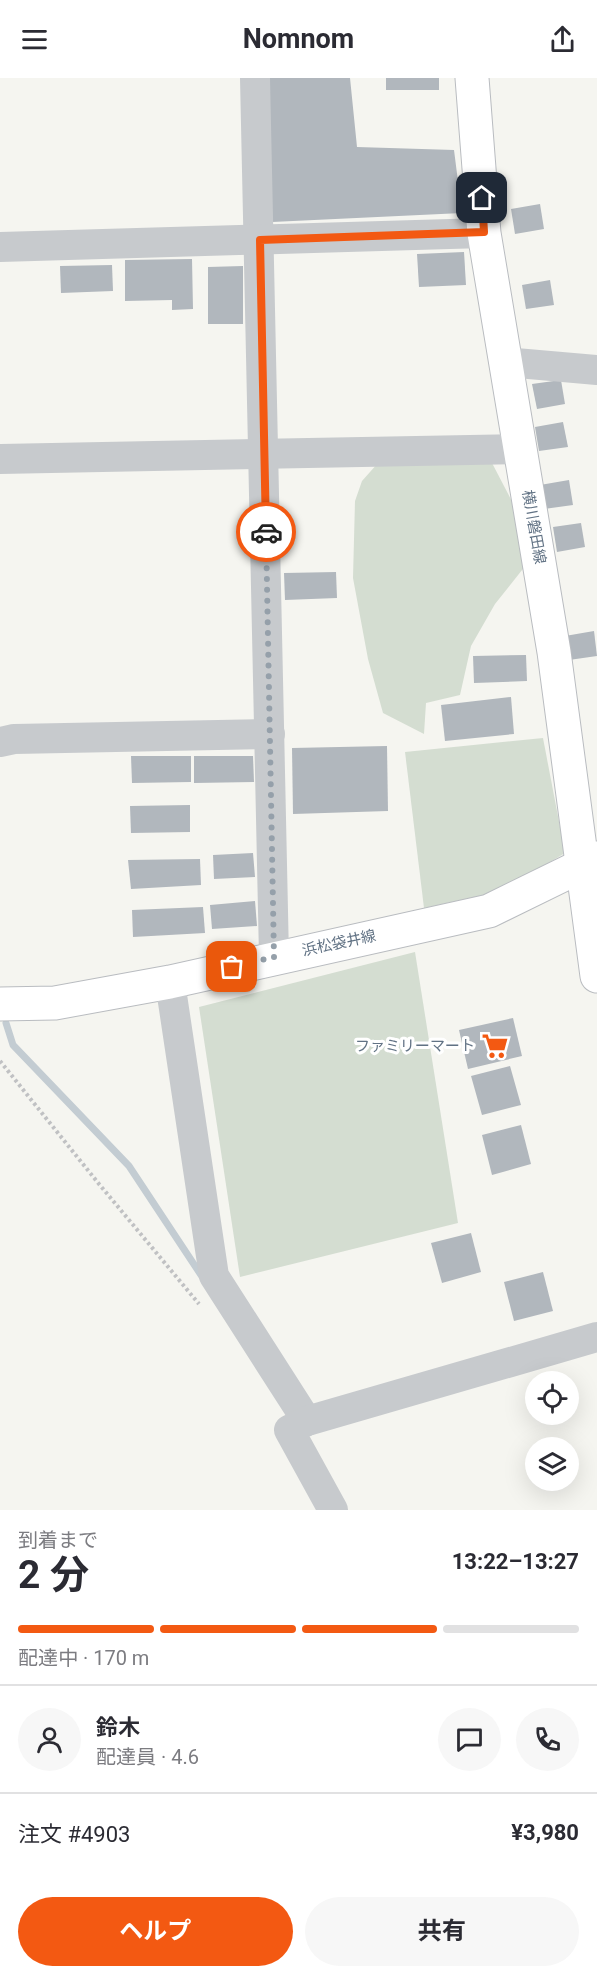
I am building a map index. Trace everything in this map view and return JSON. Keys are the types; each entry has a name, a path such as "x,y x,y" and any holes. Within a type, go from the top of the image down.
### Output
{"main road":[{"name":"横川磐田線","path":"472,78 484,232 590,862 597,976"},
{"name":"浜松袋井線","path":"0,1004 55,1003 170,982 274,957 489,911 590,862"}],"street":[{"path":"255,78 274,957"},
{"path":"0,247 484,232"},
{"path":"505,362 597,370"},
{"path":"0,459 519,449"},
{"path":"0,742 14,738 270,734"},
{"path":"170,982 214,1276 300,1424 333,1510"},
{"path":"300,1424 597,1337"}],"path":[{"path":"0,1061 202,1307"}],"shaded area":[{"path":"378,463 492,463 518,513 526,565 495,604 471,646 460,695 426,703 424,734 383,713 368,659 353,578 355,501 362,481"},
{"path":"543,738 565,853 502,891 424,908 405,752"},
{"path":"415,952 458,1223 240,1277 199,1007"}],"building":[{"path":"268,78 350,78 357,147 454,150 462,213 272,222"},
{"path":"386,78 439,78 439,90 386,90"},
{"path":"540,204 544,229 515,234 511,209"},
{"path":"464,252 466,285 419,287 417,254"},
{"path":"192,259 193,309 172,310 172,300 125,301 125,260"},
{"path":"112,265 113,291 61,293 60,266"},
{"path":"243,266 243,324 208,324 208,267"},
{"path":"550,280 554,305 526,309 522,285"},
{"path":"561,380 565,404 537,409 532,384"},
{"path":"563,422 568,447 539,451 535,427"},
{"path":"569,480 573,505 544,509 540,485"},
{"path":"581,523 585,547 557,552 553,527"},
{"path":"336,572 337,598 285,600 284,573"},
{"path":"594,631 597,656 569,660 565,636"},
{"path":"526,655 527,681 474,683 473,656"},
{"path":"511,697 514,734 445,741 441,705"},
{"path":"387,746 388,811 293,814 292,748"},
{"path":"131,756 191,756 191,782 132,783"},
{"path":"194,756 253,756 254,782 194,783"},
{"path":"190,805 190,832 131,833 130,806"},
{"path":"253,853 255,877 214,879 213,855"},
{"path":"200,859 201,885 131,889 128,860"},
{"path":"255,901 257,926 212,929 210,905"},
{"path":"203,907 205,933 133,937 132,910"},
{"path":"513,1018 522,1056 468,1069 459,1030"},
{"path":"510,1066 521,1105 482,1115 471,1076"},
{"path":"521,1125 531,1164 492,1175 482,1135"},
{"path":"471,1233 481,1272 442,1283 431,1243"},
{"path":"543,1272 553,1311 514,1321 504,1282"}],"waterway":[{"path":"6,1023 13,1045 129,1166 203,1278"}],"way so far":[{"path":"232,967 274,957 266,532"}],"place":[{"name":"ファミリーマート","path":"495,1046"}],"route":[{"path":"266,532 260,240 484,232 482,198"}]}
